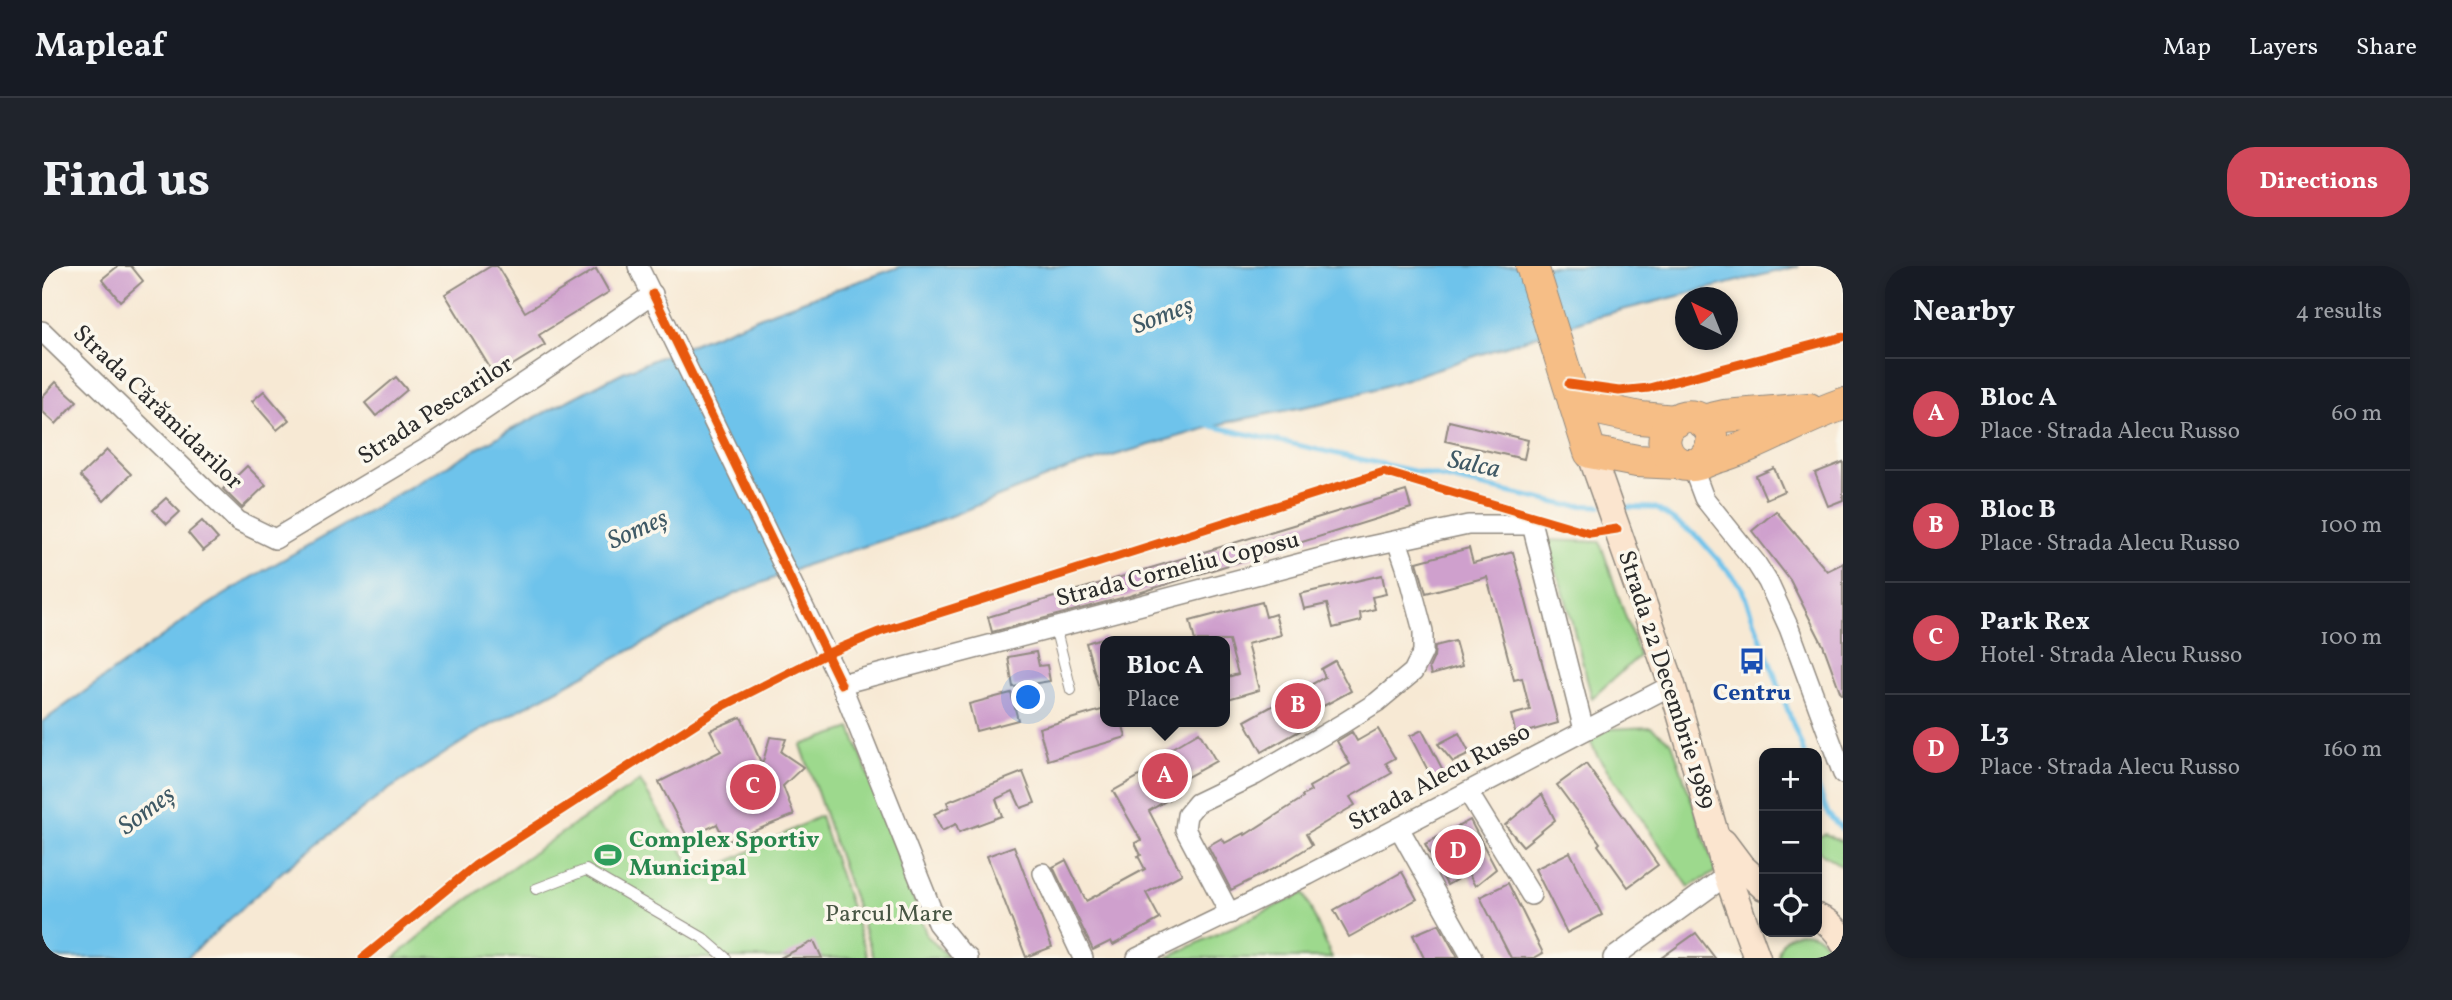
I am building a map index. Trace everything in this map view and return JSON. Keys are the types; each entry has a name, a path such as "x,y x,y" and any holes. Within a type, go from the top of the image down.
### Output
{"highway":[{"path":"1532,266 1590,452 1637,461 1690,464 1724,456 1839,405"},
{"path":"1575,404 1640,418 1689,421 1709,426 1713,436 1709,455 1690,464"},
{"path":"1690,464 1667,451 1664,442 1666,431 1689,421 1839,405"}],"main road":[{"name":"Strada 22 Decembrie 1989","path":"1590,452 1672,685 1727,874 1758,958"},
{"name":"Strada 22 Decembrie 1989","path":"1713,828 1741,866 1759,882"},
{"path":"1822,920 1836,930 1843,942"},
{"path":"1758,958 1765,937"}],"street":[{"path":"638,266 841,684 937,923 968,958"},
{"name":"Strada Pescarilor","path":"237,521 275,539 432,444 557,362 653,294"},
{"name":"Strada Cărămidarilor","path":"42,331 237,521"},
{"path":"1690,464 1704,499 1768,582 1789,628 1843,774"},
{"name":"Strada Corneliu Coposu","path":"841,684 1348,551 1468,525 1532,525 1584,730"},
{"path":"1230,914 1185,829 1187,815 1197,803 1255,775 1377,702 1413,672 1423,652 1423,631 1406,567 1396,541"},
{"name":"Strada Alecu Russo","path":"1137,958 1399,828 1672,685"},
{"path":"1468,792 1531,895"},
{"path":"1399,828 1472,958"},
{"path":"1043,873 1083,958"},
{"path":"1613,958 1727,874"}],"lane":[{"path":"1055,627 1072,690"},
{"path":"536,889 586,870 703,938 726,958"}],"green space":[{"path":"1546,540 1600,542 1639,656 1592,698 1566,600"},
{"path":"1651,727 1672,743 1716,872 1689,887 1590,741 1607,729"},
{"name":"Parcul Mare","path":"851,728 927,936 949,958 874,958 801,745"},
{"name":"Complex Sportiv Municipal","path":"640,781 698,877 820,816 868,958 394,958 484,888"},
{"path":"1822,835 1843,842 1843,867 1822,853"},
{"path":"1304,893 1332,958 1166,958"},
{"path":"1789,937 1820,937 1827,946 1829,958 1778,958 1784,941"}],"water":[{"name":"Someș","path":"902,266 1799,266 1715,287 1675,287 1675,297 1590,318 1382,387 1324,403 1228,422 1068,469 918,529 806,565 735,594 478,732 385,792 283,871 187,958 42,958 42,722 192,615 256,575 503,434 623,372 774,311"}],"building":[{"path":"118,266 131,266 143,281 120,301 102,279"},
{"path":"491,266 497,266 525,312 596,269 609,292 539,335 545,345 495,376 445,294"},
{"path":"396,377 407,390 376,416 365,403"},
{"path":"56,382 77,401 56,424 42,411 42,397"},
{"path":"264,391 289,420 277,430 252,401"},
{"path":"1449,421 1528,440 1524,459 1445,441"},
{"path":"107,450 131,474 104,501 80,476"},
{"path":"1843,462 1843,500 1828,506 1815,473"},
{"path":"247,466 266,485 242,508 223,489"},
{"path":"1774,468 1784,491 1766,499 1756,476"},
{"path":"1406,491 1411,508 1129,596 992,632 988,617"},
{"path":"166,498 180,512 167,524 153,510"},
{"path":"1776,511 1827,571 1843,563 1843,694 1823,645 1790,580 1752,531"},
{"path":"202,521 218,539 203,551 188,533"},
{"path":"1469,548 1473,563 1513,552 1558,723 1516,735 1511,715 1530,710 1522,678 1514,680 1487,577 1426,593 1417,562"},
{"path":"1382,575 1386,594 1372,597 1375,609 1360,613 1361,621 1333,628 1327,604 1304,609 1300,594"},
{"path":"1262,602 1266,617 1275,614 1281,635 1247,644 1259,690 1230,698 1230,676 1238,674 1230,636 1194,636 1190,621"},
{"path":"1100,639 1100,692 1086,643"},
{"path":"1455,641 1462,666 1431,675 1429,668 1435,646"},
{"path":"1036,652 1039,666 1047,665 1050,681 1013,687 1008,657"},
{"path":"1335,661 1351,691 1305,716 1310,725 1262,752 1245,721 1325,677 1321,669"},
{"path":"1011,693 1018,720 976,731 969,704"},
{"path":"1100,710 1100,727 1123,727 1126,737 1048,760 1039,728"},
{"path":"741,717 762,765 770,737 786,739 781,752 803,767 783,786 794,815 726,842 717,824 688,838 659,782 721,751 710,730"},
{"path":"1378,729 1395,758 1386,763 1392,773 1350,797 1355,805 1306,834 1312,845 1277,867 1231,890 1208,846 1222,838 1225,843 1244,833 1245,835 1303,798 1302,796 1311,791 1309,787 1350,764 1337,741 1352,732 1357,741"},
{"path":"1422,730 1446,776 1434,782 1410,736"},
{"path":"1199,732 1216,761 1171,786 1176,795 1149,811 1182,874 1146,893 1160,919 1113,945 1111,941 1093,950 1053,867 1066,860 1086,901 1145,869 1135,843 1141,840 1113,791 1159,765 1155,758"},
{"path":"1459,733 1470,754 1453,762 1438,744"},
{"path":"1586,764 1658,865 1628,887 1598,845 1600,843 1557,785"},
{"path":"1023,772 1035,803 1021,808 1013,791 996,799 1002,816 959,832 956,824 942,831 934,814 949,807 947,802"},
{"path":"1542,794 1555,820 1523,846 1505,825"},
{"path":"1470,820 1496,869 1475,886 1468,873 1447,885 1425,844"},
{"path":"1014,846 1052,947 1026,957 987,856"},
{"path":"1570,852 1602,915 1567,933 1535,869"},
{"path":"1402,872 1417,899 1349,937 1334,910"},
{"path":"1508,883 1543,953 1534,958 1511,958 1480,897"},
{"path":"1439,924 1458,958 1424,958 1413,935"},
{"path":"1696,933 1715,958 1661,958"},
{"path":"814,941 822,958 780,958"}],"waterway":[{"name":"Salca","path":"1207,425 1566,505 1601,506"},
{"name":"Salca","path":"1618,507 1656,508 1698,537 1741,586 1802,748"},
{"name":"Salca","path":"1822,798 1828,814 1843,830"}],"cycle path":[{"path":"653,294 841,684"},
{"path":"1569,384 1619,391 1649,388 1843,337"},
{"path":"363,958 476,865 721,707 826,654 879,632 1384,472 1590,533 1617,529"}],"place":[{"name":"Centru","path":"1752,661"},
{"name":"Bloc B","path":"1298,706"},
{"name":"Bloc A","path":"1165,776"},
{"name":"Park Rex","path":"753,787"},
{"name":"L3","path":"1458,852"},
{"name":"Complex Sportiv Municipal","path":"608,855"}]}
